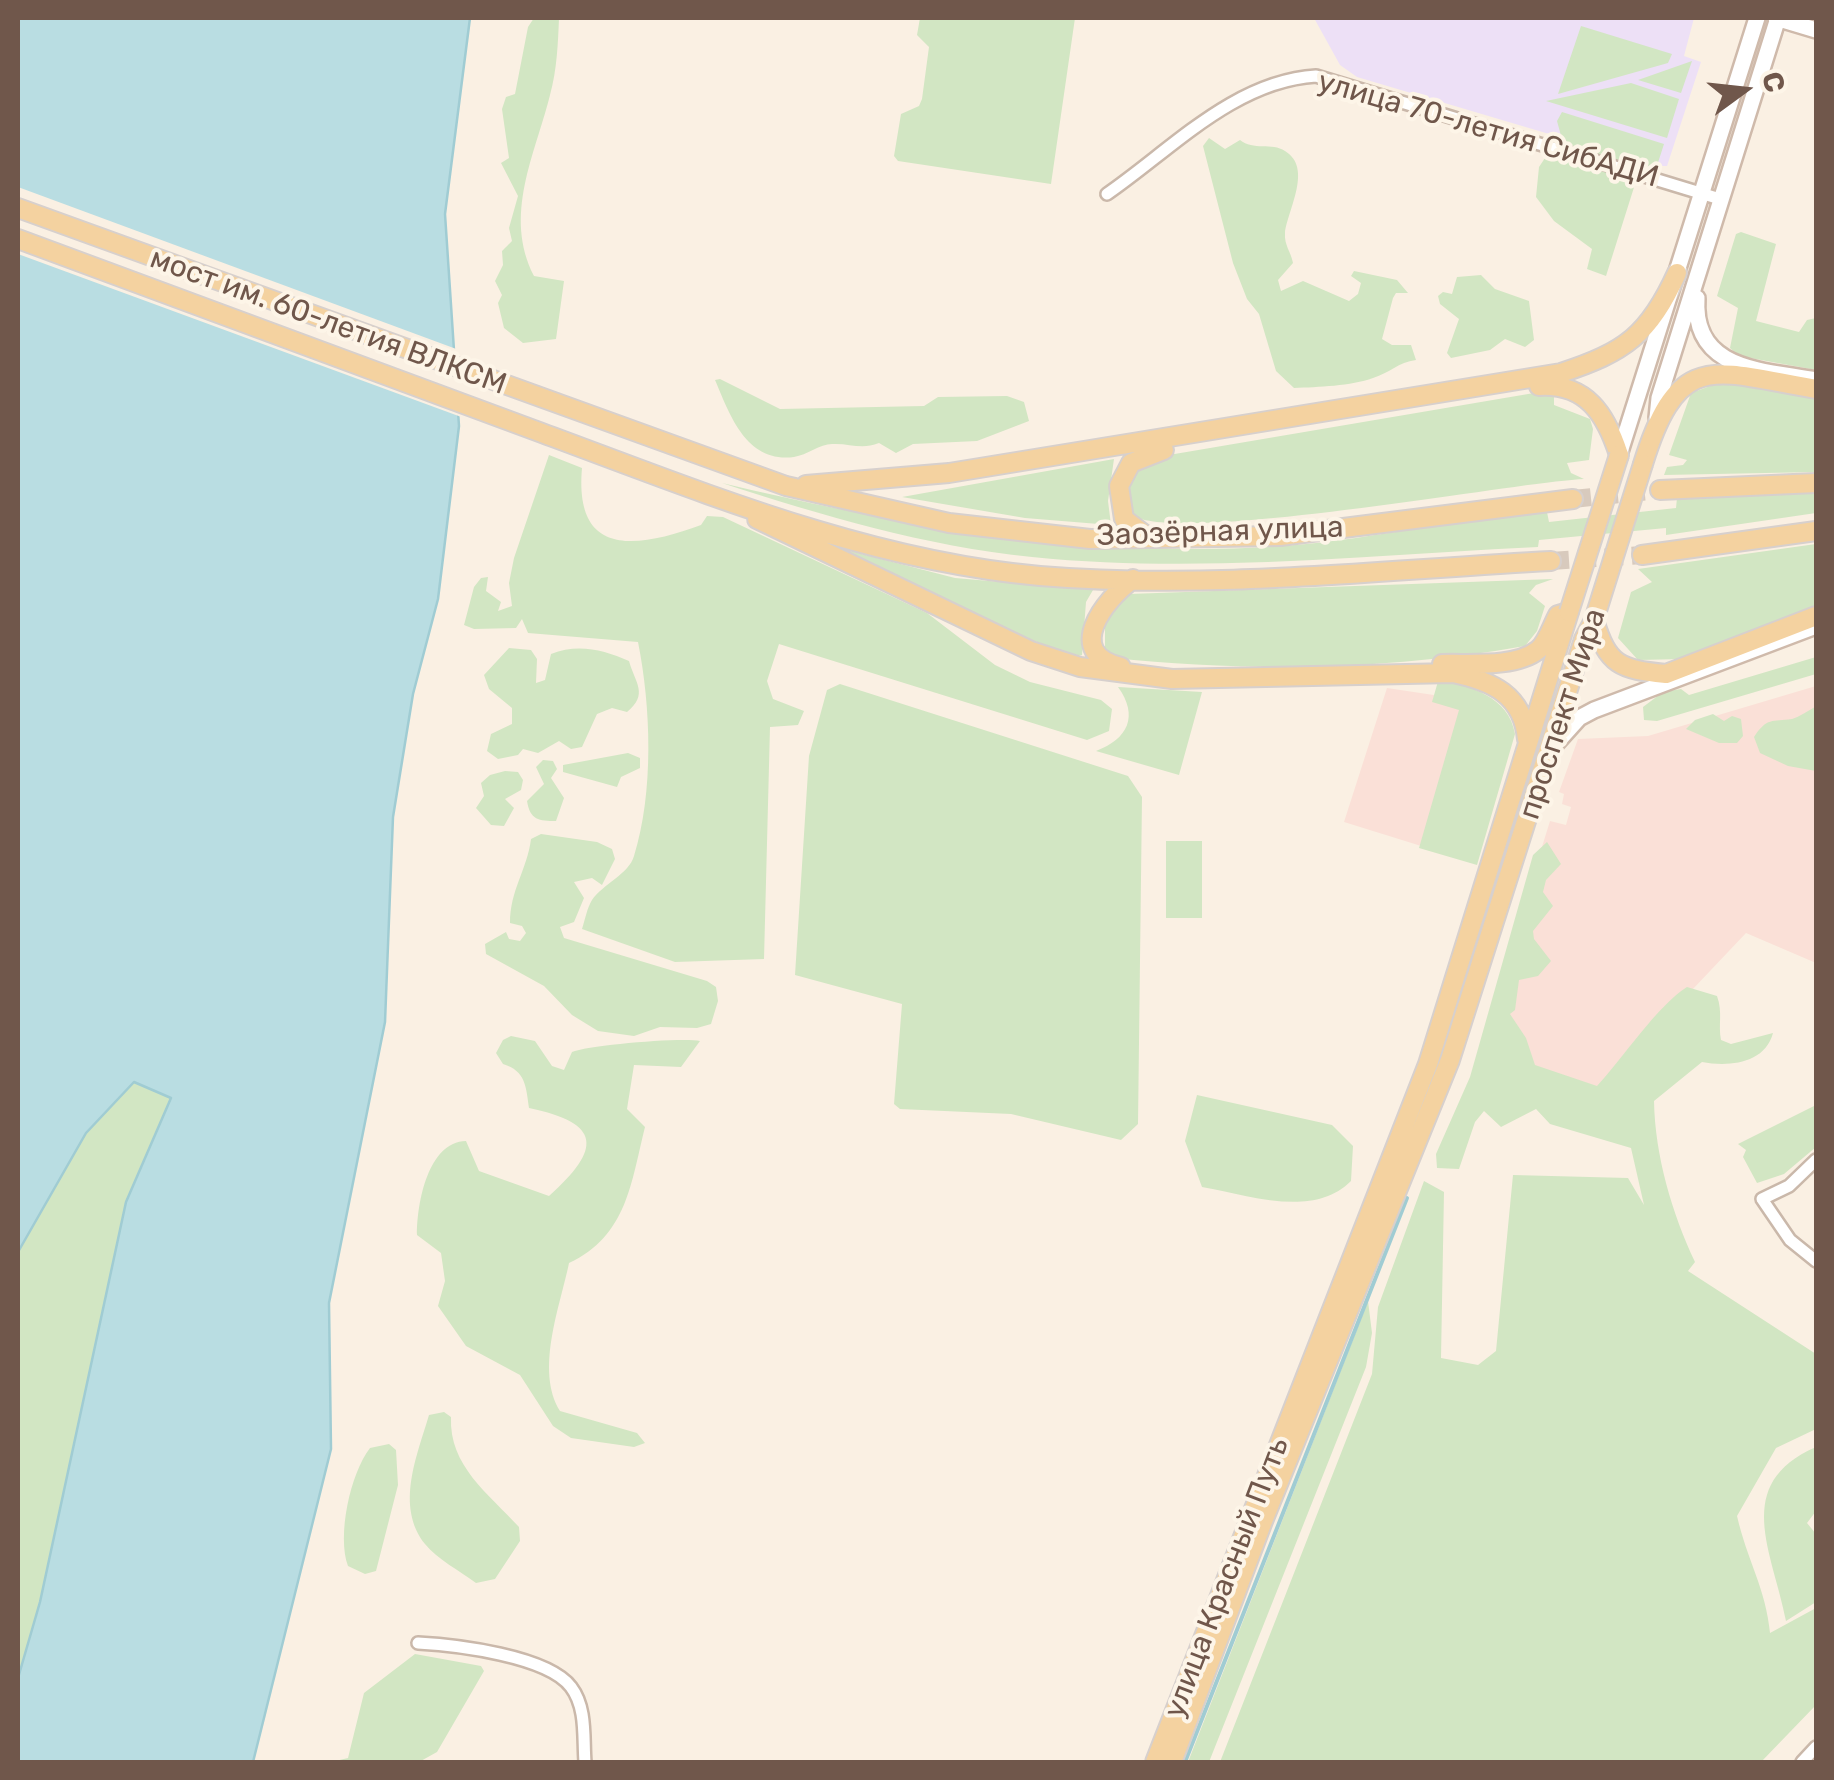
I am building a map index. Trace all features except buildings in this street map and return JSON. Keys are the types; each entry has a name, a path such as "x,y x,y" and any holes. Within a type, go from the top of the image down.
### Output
{"main road":[{"name":"проспект Мира","path":"1307,1397 1428,1064 1757,18"},
{"name":"проспект Мира","path":"1307,1397 1450,1060 1643,464 1659,398 1777,18"},
{"path":"1777,18 1816,30"},
{"name":"мост им. 60-летия ВЛКСМ","path":"18,208 638,436"},
{"name":"мост им. 60-летия ВЛКСМ","path":"18,238 630,466"},
{"path":"786,486 949,474 1561,373 1608,356 1638,337 1660,310 1677,273"},
{"path":"1698,277 1696,310 1702,338 1714,352 1755,368 1816,380"},
{"path":"1657,418 1683,384 1707,374 1816,389"},
{"path":"1154,540 1134,530 1120,511 1118,498 1122,473 1149,452 1544,385 1574,391 1597,406 1619,455"},
{"name":"Заозёрная улица","path":"638,436 786,486 949,523 1074,538 1280,536 1573,499"},
{"name":"Заозёрная улица","path":"630,466 708,495 860,541 971,566 1040,576 1133,579 1551,561"},
{"path":"1660,490 1816,483"},
{"path":"708,495 1031,651 1080,667 1172,679 1453,673 1487,681 1506,693 1526,720 1528,748"},
{"path":"1642,555 1816,531"},
{"path":"1133,579 1110,596 1097,613 1096,651 1102,660 1115,666 1157,670 1297,671 1510,660 1541,648 1558,616 1569,612"},
{"path":"1594,620 1603,648 1614,661 1640,672 1666,674 1816,616"},
{"path":"1548,752 1580,718 1594,710 1816,626"},
{"name":"улица Красный Путь","path":"1156,1762 1307,1397"},
{"name":"улица Красный Путь","path":"1172,1762 1307,1397"}],"street":[{"name":"улица 70-летия СибАДИ","path":"1107,194 1237,102 1276,84 1316,76 1720,198"},
{"path":"1816,1160 1789,1186 1762,1199 1790,1240 1816,1261"},
{"path":"418,1643 552,1669 572,1689 578,1705 585,1762"},
{"path":"1802,1762 1816,1747"}],"shaded area":[{"path":"1314,18 1694,18 1684,56 1701,62 1667,166 1657,166 1357,77 1340,65"},
{"path":"1816,686 1816,963 1746,933 1585,1103 1474,1066 1550,821 1566,825 1571,807 1562,804 1564,794 1559,792 1578,739 1648,736"},
{"path":"1387,688 1487,703 1463,859 1344,822"}],"green space":[{"path":"534,18 559,18 558,37 552,86 525,185 521,230 534,276 564,281 556,339 523,343 504,328 498,303 502,295 495,281 503,265 502,251 512,241 509,228 518,196 501,163 509,158 502,109 506,97 515,94 528,27"},
{"path":"920,18 1075,18 1051,184 898,161 894,156 901,114 919,106 922,99 929,47 917,35"},
{"path":"1581,26 1672,54 1668,63 1558,94"},
{"path":"1692,61 1681,93 1638,80"},
{"path":"1631,83 1679,99 1667,138 1546,101"},
{"path":"1562,112 1664,144 1655,172 1563,143 1557,121"},
{"path":"1209,138 1225,149 1240,140 1280,148 1293,158 1297,189 1285,237 1293,263 1278,280 1281,291 1303,281 1349,301 1358,294 1361,283 1351,276 1354,271 1397,280 1408,293 1396,293 1393,298 1382,339 1392,345 1411,345 1416,360 1364,381 1324,387 1294,388 1276,371 1259,314 1247,299 1233,263 1203,146"},
{"path":"1547,155 1636,181 1606,276 1587,269 1592,249 1554,221 1536,197 1539,167"},
{"path":"1741,232 1776,244 1756,321 1799,332 1807,320 1816,318 1816,370 1739,356 1730,348 1738,308 1717,296 1736,234"},
{"path":"1481,275 1495,289 1529,301 1534,340 1525,347 1505,339 1490,350 1451,358 1447,353 1459,319 1440,304 1438,296 1443,292 1452,294 1457,277"},
{"path":"715,380 780,409 924,406 938,397 1007,396 1024,402 1029,421 977,441 913,444 896,453 879,443 832,444 799,456 777,457 752,445 742,434"},
{"path":"1724,381 1816,394 1816,472 1664,475 1667,467 1683,465 1687,460 1669,455 1691,393"},
{"path":"1534,393 1554,396 1554,405 1590,419 1593,429 1589,460 1567,463 1571,473 1584,479 1343,510 1205,523 1155,522 1129,513 1132,479 1157,457"},
{"path":"549,455 582,468 582,498 588,519 600,532 615,539 655,539 701,525 707,516 723,517 927,613 995,665 1030,682 1101,700 1112,709 1109,731 1087,740 779,644 767,681 773,699 804,711 798,725 770,727 764,959 675,962 582,929 592,900 631,862 640,831 648,749 646,694 638,642 528,633 522,619 516,628 474,629 464,625 474,587 481,578 488,577 486,591 501,602 498,611 512,606 509,583 514,558"},
{"path":"1114,459 1108,501 1111,525 1025,518 902,497"},
{"path":"722,483 857,513 994,535 1200,549 1304,544 1547,512 1549,522 1676,508 1677,498 1816,492 1816,513 1666,535 1666,528 1539,540 1538,547 1157,564 1032,557 952,545 836,518"},
{"path":"1816,544 1816,609 1683,659 1638,660 1618,638 1631,592 1652,582 1638,569"},
{"path":"846,550 955,578 1093,590 1086,602 1082,655 1041,643 966,611"},
{"path":"1553,579 1536,585 1529,593 1545,606 1537,631 1525,646 1474,654 1371,664 1267,667 1113,658 1105,649 1105,616 1129,594"},
{"path":"509,648 531,650 537,659 536,683 545,680 551,654 591,649 620,657 629,661 638,688 637,700 627,712 612,708 597,714 582,747 571,749 559,741 538,753 523,749 518,755 498,759 487,751 491,734 512,724 512,708 489,689 484,675"},
{"path":"1816,657 1816,674 1657,721 1644,720 1643,707 1663,692 1681,689 1689,695"},
{"path":"1439,678 1496,702 1505,710 1515,734 1477,865 1419,848 1459,710 1432,702"},
{"path":"840,684 1128,776 1142,797 1138,1124 1121,1140 1011,1114 900,1109 894,1104 902,1004 795,975 809,756 827,690"},
{"path":"1118,687 1202,692 1179,775 1096,751 1116,740 1127,725 1128,708"},
{"path":"1816,706 1816,771 1788,766 1760,753 1754,737 1763,726 1795,718"},
{"path":"1713,714 1724,721 1732,716 1741,719 1743,736 1737,743 1719,743 1686,729 1695,720"},
{"path":"628,753 640,758 640,768 621,777 617,787 563,772 563,765"},
{"path":"543,760 553,761 557,769 551,778 564,798 556,821 536,818 527,801 544,784 536,767"},
{"path":"518,772 523,780 521,790 505,799 514,808 504,826 491,825 476,808 484,796 481,783 490,775"},
{"path":"541,834 597,842 612,849 615,859 602,885 592,878 574,882 584,898 574,922 560,927 564,938 707,981 716,987 718,1001 711,1024 697,1028 660,1027 634,1036 598,1031 572,1015 544,986 486,954 485,944 506,932 509,939 520,941 526,933 522,926 510,923 511,911 531,839"},
{"path":"1166,841 1202,841 1202,918 1166,918"},
{"path":"1547,842 1561,864 1546,880 1543,892 1553,906 1533,931 1534,939 1551,961 1538,976 1519,980 1515,1010 1510,1014 1526,1038 1535,1065 1597,1086 1653,1019 1687,987 1717,996 1721,1040 1731,1044 1773,1033 1769,1043 1754,1057 1734,1063 1702,1062 1654,1101 1655,1122 1666,1184 1695,1262 1688,1271 1816,1354 1816,1429 1776,1448 1737,1516 1765,1602 1770,1633 1816,1608 1816,1705 1761,1762 1220,1762 1372,1374 1378,1307 1424,1181 1444,1192 1441,1358 1478,1365 1496,1351 1513,1175 1628,1178 1644,1205 1631,1148 1550,1124 1536,1109 1501,1127 1484,1111 1475,1122 1459,1169 1437,1168 1436,1154 1470,1077 1533,855"},
{"path":"511,1036 535,1041 552,1066 564,1070 572,1052 581,1049 700,1041 681,1067 634,1065 627,1109 645,1127 630,1188 615,1223 603,1238 569,1263 552,1338 550,1377 560,1411 637,1433 645,1443 634,1447 571,1438 553,1426 520,1375 466,1346 438,1306 445,1281 441,1253 417,1235 422,1191 442,1152 466,1141 479,1171 549,1196 578,1165 585,1151 586,1140 581,1130 570,1121 529,1108 521,1075 503,1064 496,1053 503,1040"},
{"path":"134,1082 172,1098 126,1202 40,1602 18,1678 18,1252 86,1133"},
{"path":"1197,1095 1332,1125 1353,1146 1351,1181 1336,1192 1300,1202 1260,1199 1202,1187 1185,1141"},
{"path":"1816,1105 1816,1147 1784,1174 1757,1183 1743,1157 1746,1150 1738,1144"},
{"path":"1368,1301 1372,1333 1366,1367 1209,1762 1188,1762"},
{"path":"444,1412 451,1417 456,1450 463,1464 519,1527 520,1541 495,1579 476,1583 442,1560 425,1544 411,1514 411,1481 429,1415"},
{"path":"389,1444 396,1450 398,1485 376,1571 365,1574 348,1566 344,1539 347,1505 370,1448"},
{"path":"1816,1447 1816,1511 1807,1523 1816,1534 1816,1602 1786,1621 1767,1545 1766,1500 1774,1480 1790,1462"},
{"path":"415,1654 481,1666 484,1671 437,1752 419,1762 331,1762 348,1758 364,1693"}],"water":[{"path":"18,18 470,18 445,214 459,426 438,599 413,694 393,817 385,1022 329,1303 331,1449 253,1762 18,1762 18,1678 40,1602 126,1202 171,1098 134,1082 86,1133 18,1252"}],"pier":[{"path":"18,187 459,350 464,418 18,254"}],"waterway":[{"path":"1185,1762 1407,1198"}],"tunnel":[{"path":"1573,499 1660,490"},
{"path":"1551,561 1642,555"}]}
